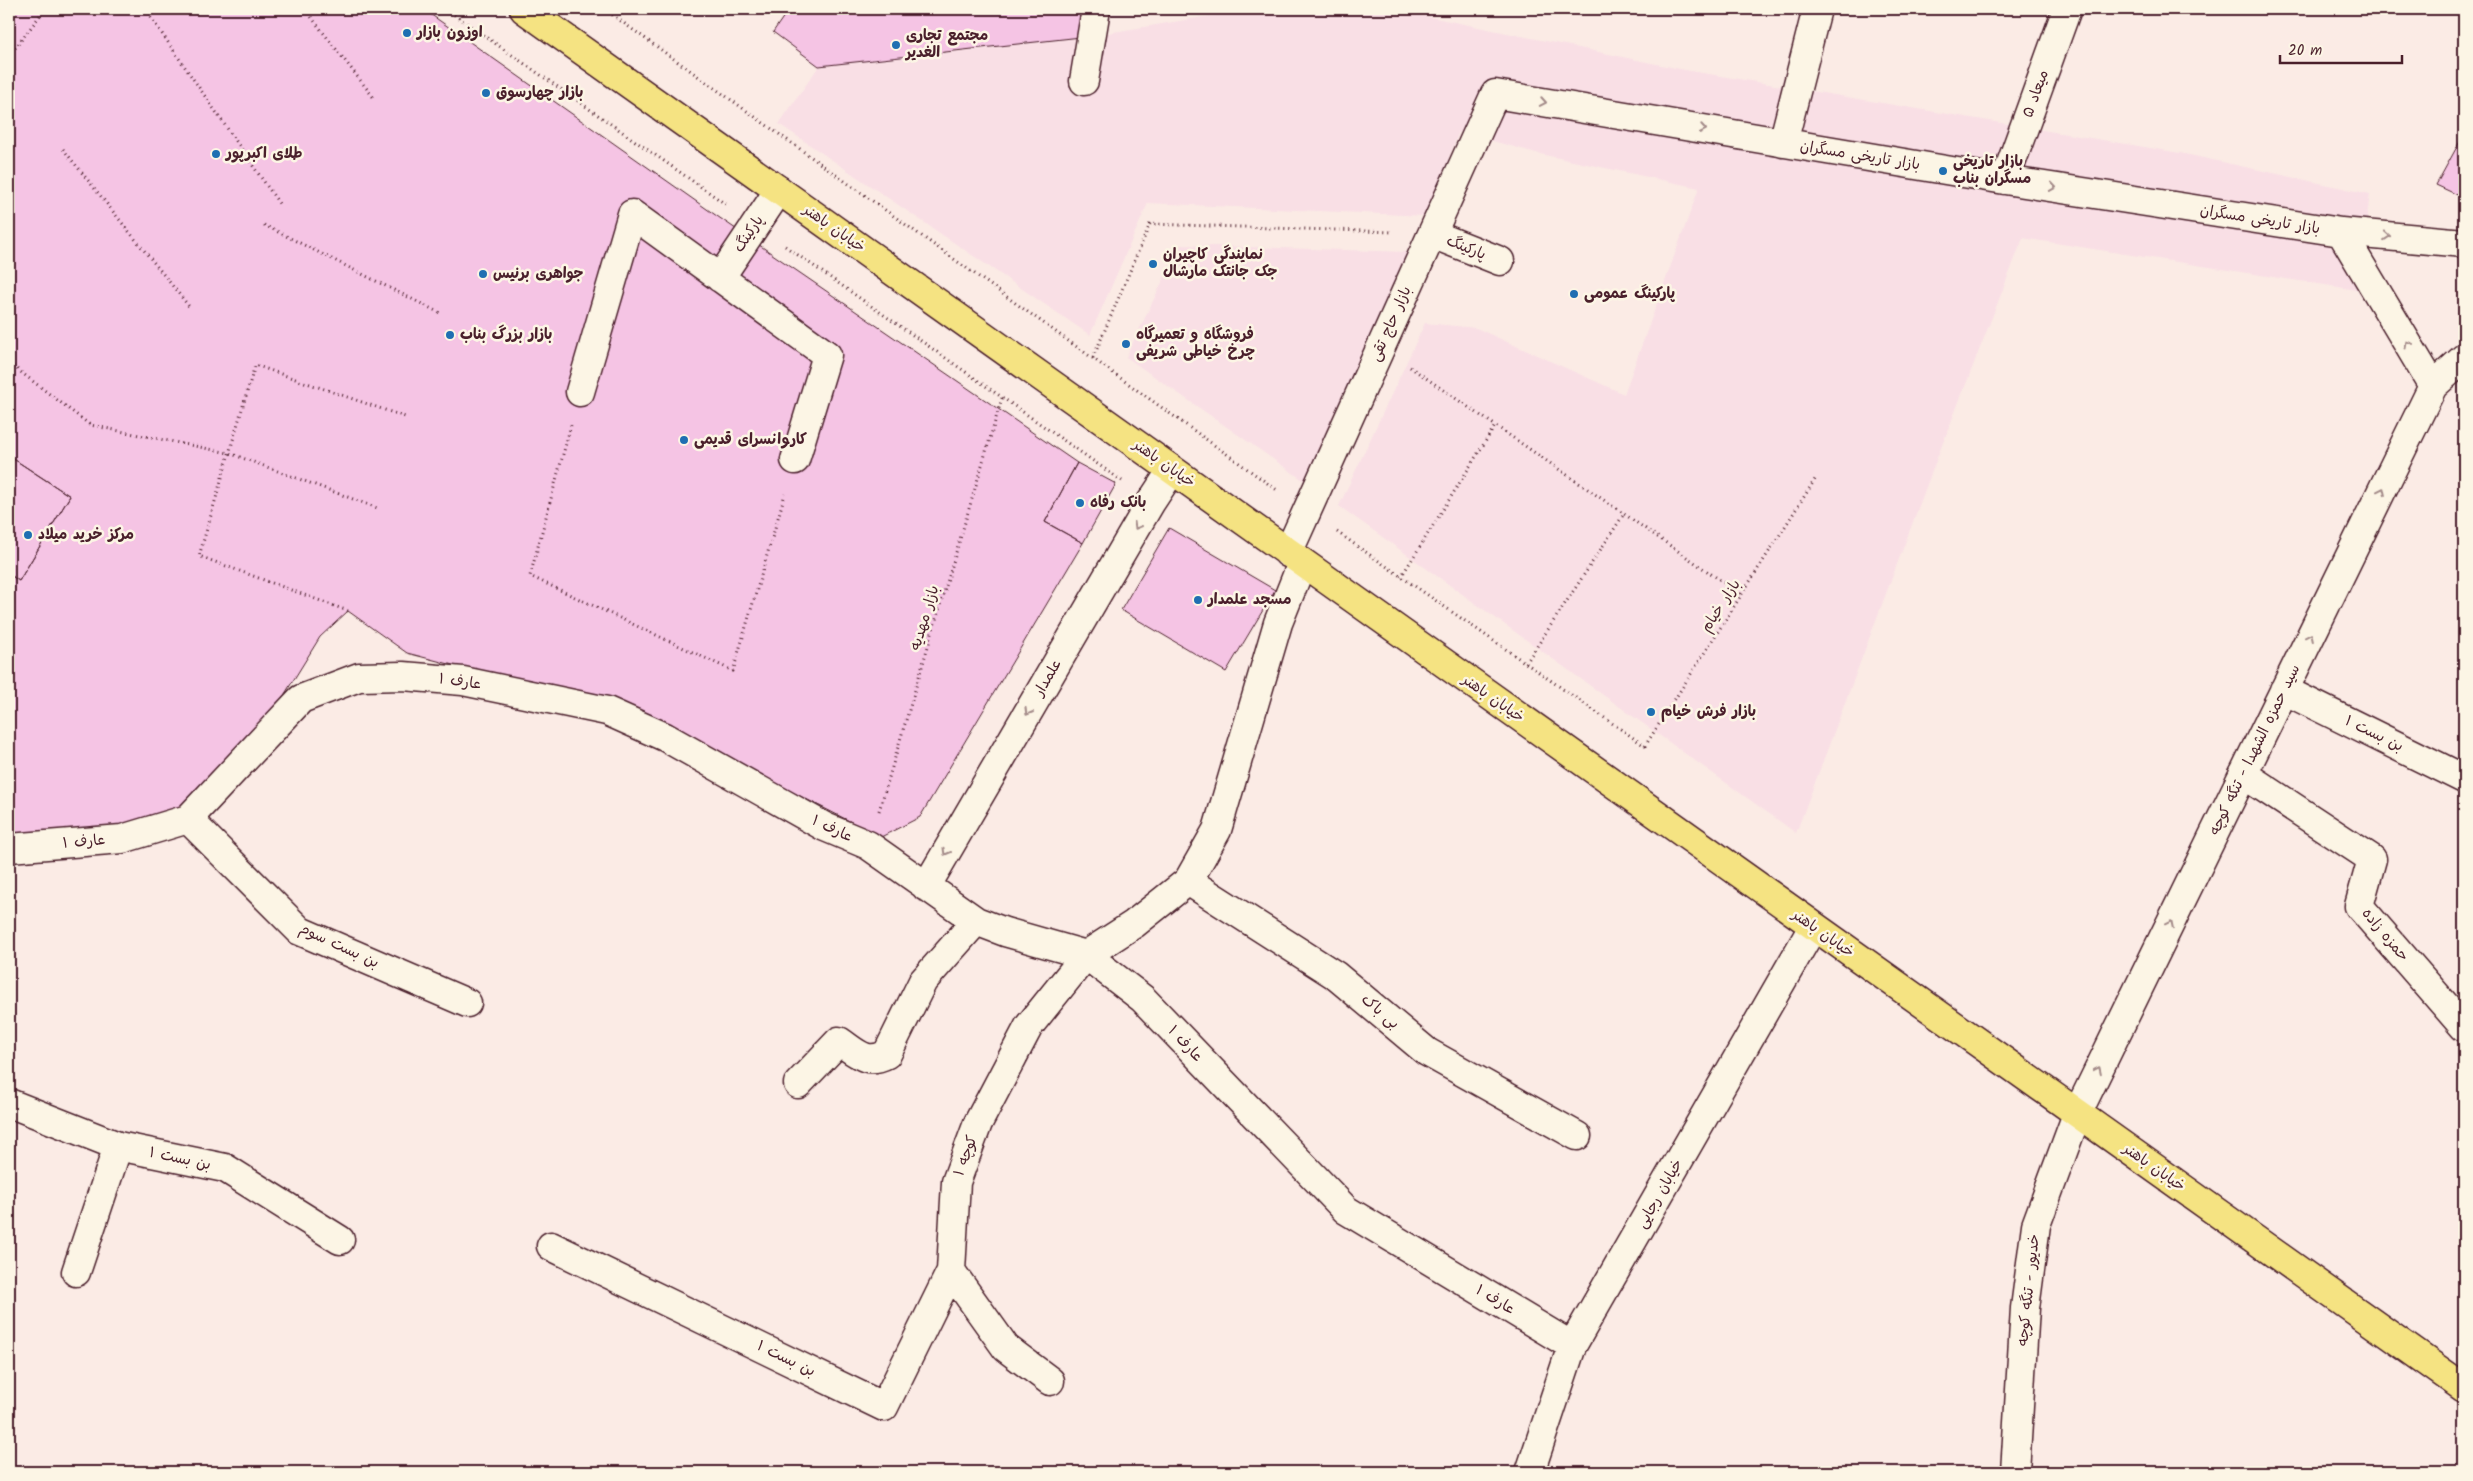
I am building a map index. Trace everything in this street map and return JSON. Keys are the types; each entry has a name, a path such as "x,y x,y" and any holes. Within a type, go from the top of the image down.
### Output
{"main road":[{"name":"خیابان باهنر","path":"524,9 1813,928 2464,1388"}],"street":[{"path":"1084,81 1096,9"},
{"path":"1783,143 1817,9"},
{"name":"میعاد ۵","path":"2005,180 2067,9"},
{"name":"بازار تاریخی مسگران","path":"1495,94 2005,180 2341,232 2464,243"},
{"name":"بازار حاج تقی","path":"1295,558 1307,511 1495,94"},
{"name":"پارکینگ","path":"720,278 779,190"},
{"path":"580,392 632,214 827,355 795,460"},
{"path":"2341,232 2434,386 2464,358"},
{"name":"پارکینگ","path":"1432,234 1500,262"},
{"name":"سید حمزه الشهدا - تنگه کوچه","path":"2077,1114 2434,386"},
{"name":"علمدار","path":"926,886 1151,502 1172,470"},
{"path":"1086,955 1134,924 1188,881 1217,830 1278,623 1295,558"},
{"name":"عارف ۱","path":"9,848 122,839 188,819 301,699 359,677 403,676 463,681 607,711 665,737 825,827 868,845 976,920 1005,932 1086,955 1143,999 1346,1210 1572,1346"},
{"name":"بن بست ۱","path":"2284,690 2464,779"},
{"name":"حمزه زاده","path":"2243,774 2372,859 2359,906 2464,1027"},
{"name":"بن بست سوم","path":"188,819 300,931 467,1004"},
{"name":"بی باک","path":"1188,881 1335,975 1427,1052 1576,1136"},
{"path":"798,1084 839,1041 865,1058 876,1060 886,1054 923,981 976,920"},
{"name":"خیابان رجایی","path":"1530,1472 1572,1346 1813,928"},
{"name":"کوچه ۱","path":"951,1271 956,1182 978,1123 1029,1026 1086,955"},
{"name":"بن بست ۱","path":"9,1103 118,1146 225,1168 340,1240"},
{"name":"خدیور - تنگه کوچه","path":"2015,1472 2026,1308 2036,1225 2077,1114"},
{"path":"76,1272 118,1146"},
{"name":"بن بست ۱","path":"551,1246 884,1406 951,1271"},
{"path":"951,1271 1006,1348 1050,1381"}],"path":[{"path":"9,56 45,9"},
{"path":"145,9 280,206"},
{"path":"305,9 374,98"},
{"path":"446,9 1151,502"},
{"path":"604,9 1307,511 1526,663 1624,514"},
{"path":"63,149 191,309"},
{"path":"1093,358 1150,224 1432,234"},
{"path":"264,225 440,313"},
{"path":"1381,347 1742,595"},
{"path":"9,363 90,425 229,453 380,508"},
{"path":"348,611 200,556 255,365 408,418"},
{"path":"580,392 530,576 733,671 795,460"},
{"name":"بازار مهدیه","path":"868,845 1002,398"},
{"path":"1401,577 1495,426"},
{"name":"بازار خیام","path":"1526,663 1645,746 1816,478"}],"shaded area":[{"path":"1251,9 1392,9 1685,70 2180,153 2370,194 2357,290 2023,238 1937,458 1796,833 1339,506 1425,323 1476,328 1624,394 1699,188 1540,154 1459,132 1426,216 1148,203 1090,335 779,124 819,66 1090,36"},
{"path":"1180,245 1409,252 1306,482 1126,357"}],"building":[{"name":"بازار بزرگ بناب","path":"9,9 423,9 714,214 1077,463 1045,522 1083,543 920,817 881,837 612,701 526,684 407,653 348,611 320,637 262,731 201,797 134,827 9,837 9,574 19,581 70,496 9,456"},
{"name":"مجتمع تجاری الغدیر","path":"789,9 1094,9 1090,36 819,66 773,32"},
{"path":"2464,134 2464,198 2436,185"},
{"name":"مرکز خرید میلاد","path":"9,456 70,496 19,581 9,574"},
{"name":"بانک رفاه","path":"1077,463 1116,484 1083,543 1045,522"},
{"name":"مسجد علمدار","path":"1169,528 1275,590 1226,672 1121,610"}],"place":[{"name":"اوزون بازار","path":"407,33"},
{"name":"مجتمع تجاری الغدیر","path":"896,45"},
{"name":"بازار چهارسوق","path":"486,93"},
{"name":"طلای اکبرپور","path":"216,154"},
{"name":"بازار تاریخی مسگران بناب","path":"1943,171"},
{"name":"نمایندگی کاچیران جک جانتک مارشال","path":"1153,264"},
{"name":"جواهری برنیس","path":"483,274"},
{"name":"پارکینگ عمومی","path":"1574,294"},
{"name":"بازار بزرگ بناب","path":"450,335"},
{"name":"فروشگاه و تعمیرگاه چرخ خیاطی شریفی","path":"1126,344"},
{"name":"کاروانسرای قدیمی","path":"684,440"},
{"name":"بانک رفاه","path":"1080,503"},
{"name":"مرکز خرید میلاد","path":"28,535"},
{"name":"مسجد علمدار","path":"1198,600"},
{"name":"بازار فرش خیام","path":"1651,712"}]}
